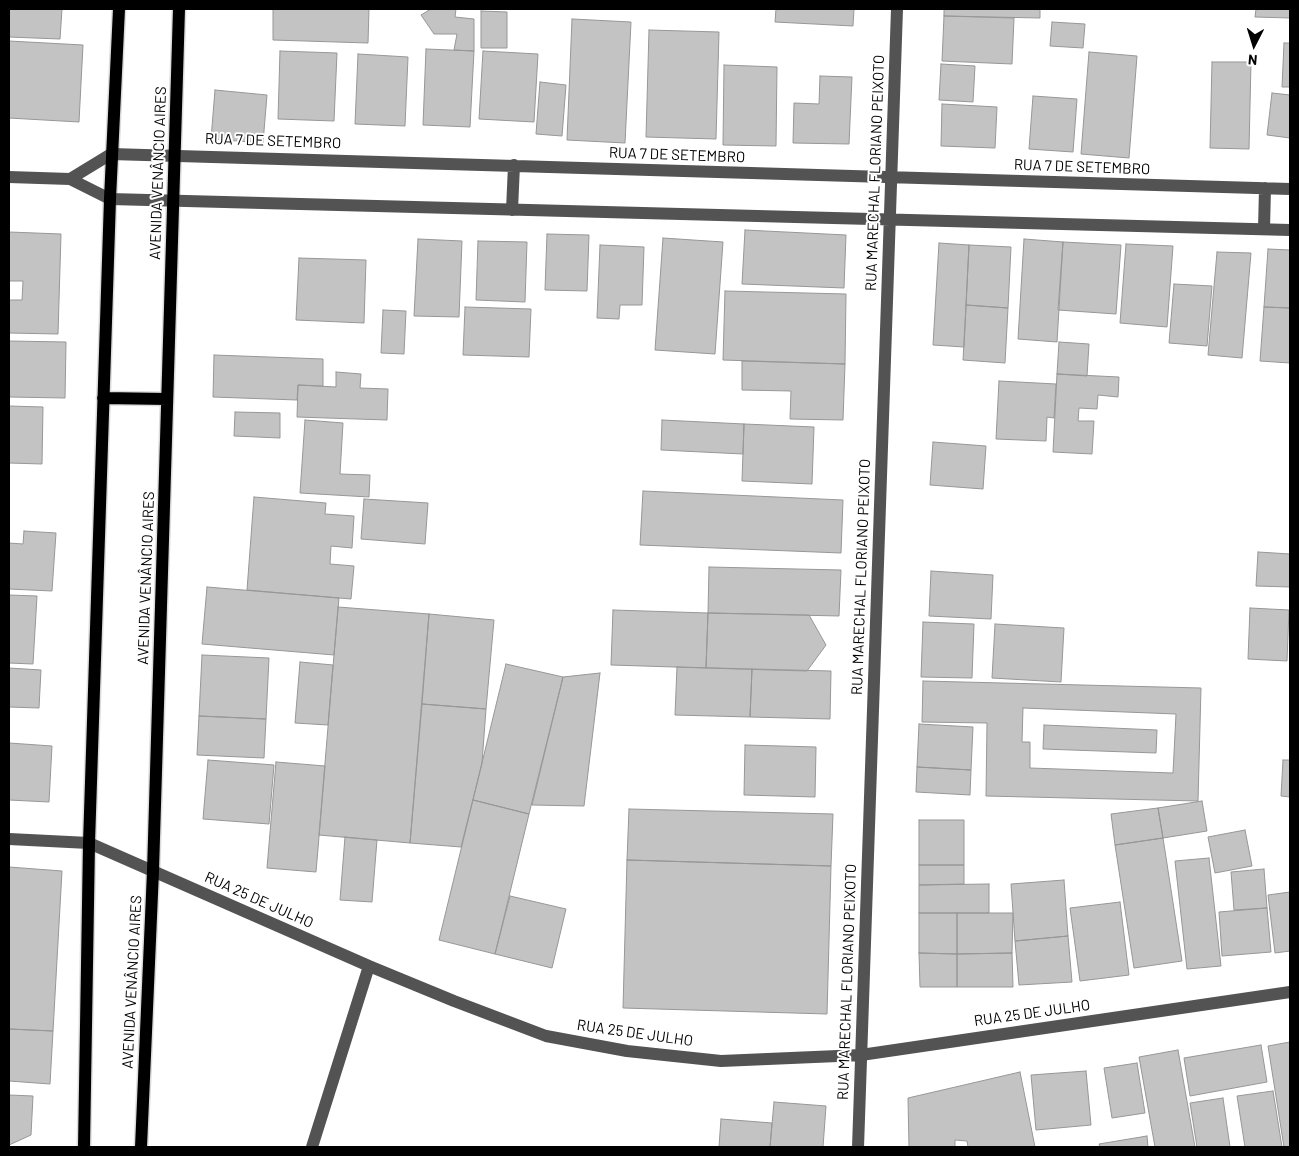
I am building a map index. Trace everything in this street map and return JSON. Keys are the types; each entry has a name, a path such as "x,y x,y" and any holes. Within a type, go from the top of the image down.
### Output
{"main road":[{"path":"84,1147 89,844 111,154 119,9"},
{"name":"AVENIDA VENÂNCIO AIRES","path":"141,1147 153,871 179,9"},
{"path":"103,398 167,399"}],"street":[{"name":"RUA MARECHAL FLORIANO PEIXOTO","path":"858,1147 897,9"},
{"name":"RUA 7 DE SETEMBRO","path":"111,154 1290,189"},
{"path":"70,179 111,154"},
{"path":"512,210 514,165"},
{"path":"9,178 70,179 110,200 1290,230"},
{"path":"1264,229 1265,188"},
{"name":"RUA 25 DE JULHO","path":"9,839 89,844 454,1001 546,1036 627,1051 721,1061 861,1055 1290,992"},
{"path":"312,1147 369,966"}],"building":[{"path":"9,9 62,9 60,39 9,37"},
{"path":"273,9 369,9 368,43 273,40"},
{"path":"431,9 456,9 455,17 474,19 474,51 454,50 457,34 434,34 421,15"},
{"path":"776,9 854,9 853,26 775,22"},
{"path":"944,9 1040,9 1040,18 944,16"},
{"path":"1256,9 1290,9 1290,18 1255,17"},
{"path":"481,11 507,12 507,48 481,48"},
{"path":"944,16 1014,18 1012,64 942,61"},
{"path":"572,19 631,22 625,143 567,140"},
{"path":"1052,22 1085,24 1083,48 1050,46"},
{"path":"649,30 719,32 716,139 646,137"},
{"path":"9,41 83,45 79,122 9,118"},
{"path":"1284,43 1290,43 1290,87 1282,87"},
{"path":"426,49 474,51 470,127 423,125"},
{"path":"280,51 337,53 334,121 278,119"},
{"path":"483,51 538,54 534,122 479,119"},
{"path":"1089,52 1137,56 1129,158 1081,154"},
{"path":"358,54 408,57 405,126 355,124"},
{"path":"1212,62 1251,62 1249,149 1210,148"},
{"path":"941,64 975,66 973,102 939,100"},
{"path":"724,65 777,67 776,146 723,145"},
{"path":"820,76 852,77 849,144 793,143 794,103 819,104"},
{"path":"540,82 566,85 562,136 536,134"},
{"path":"215,90 267,95 263,143 211,139"},
{"path":"1272,93 1290,95 1290,138 1267,135"},
{"path":"1033,96 1077,99 1073,152 1029,149"},
{"path":"942,104 997,107 995,148 941,146"},
{"path":"745,230 846,235 844,288 742,284"},
{"path":"9,232 61,234 58,334 9,333 9,300 22,300 23,281 9,281"},
{"path":"547,234 589,235 587,291 545,290"},
{"path":"663,238 723,242 715,354 655,350"},
{"path":"418,239 462,241 459,317 414,316"},
{"path":"1024,239 1063,242 1057,342 1018,339"},
{"path":"478,241 527,242 525,302 476,300"},
{"path":"1063,242 1121,245 1116,314 1058,310"},
{"path":"939,243 969,245 964,347 933,345"},
{"path":"1126,244 1173,246 1167,327 1120,323"},
{"path":"600,245 644,247 642,305 620,305 619,319 597,318"},
{"path":"969,245 1011,247 1008,308 966,305"},
{"path":"1268,249 1290,250 1290,308 1264,307"},
{"path":"1217,252 1251,253 1242,358 1208,355"},
{"path":"299,258 366,260 364,323 296,320"},
{"path":"1174,284 1212,286 1207,346 1169,343"},
{"path":"725,291 846,294 845,364 723,360"},
{"path":"966,305 1008,308 1005,363 963,360"},
{"path":"465,307 531,309 529,357 463,355"},
{"path":"1264,307 1290,308 1290,363 1260,361"},
{"path":"383,310 406,311 404,354 381,353"},
{"path":"9,341 66,342 65,398 9,397"},
{"path":"1059,342 1089,344 1087,376 1057,374"},
{"path":"214,355 323,359 323,386 298,385 297,400 213,397"},
{"path":"742,361 845,364 843,420 790,419 791,391 742,390"},
{"path":"336,372 361,374 360,388 388,389 387,420 297,417 298,385 336,387"},
{"path":"1057,374 1119,377 1118,397 1098,395 1097,409 1079,408 1078,421 1094,421 1092,454 1053,452"},
{"path":"999,381 1056,384 1054,418 1047,417 1046,441 996,439"},
{"path":"9,406 43,407 42,464 9,463"},
{"path":"235,412 280,413 280,438 234,436"},
{"path":"305,420 343,423 340,474 370,475 369,497 300,493"},
{"path":"662,420 744,424 743,454 661,450"},
{"path":"744,424 814,427 812,484 742,481"},
{"path":"933,442 986,446 983,489 930,485"},
{"path":"643,491 843,500 841,553 640,545"},
{"path":"254,497 326,503 325,514 354,516 352,548 331,546 330,564 354,566 351,599 247,590"},
{"path":"364,499 428,503 425,544 361,539"},
{"path":"24,531 56,533 52,591 9,589 9,543 23,544"},
{"path":"1258,552 1290,554 1290,587 1256,586"},
{"path":"709,567 841,570 839,616 708,613"},
{"path":"931,571 993,575 991,619 929,616"},
{"path":"207,587 339,598 334,655 202,644"},
{"path":"9,595 37,596 33,664 9,663"},
{"path":"338,607 429,614 410,843 319,835"},
{"path":"1250,608 1289,610 1287,661 1248,659"},
{"path":"613,610 708,613 706,668 611,665"},
{"path":"708,613 809,615 826,645 807,671 706,668"},
{"path":"429,614 494,620 486,709 422,704"},
{"path":"923,622 974,624 972,678 921,677"},
{"path":"995,624 1064,628 1061,682 992,678"},
{"path":"202,655 269,658 266,719 199,716"},
{"path":"300,662 333,665 328,725 295,723"},
{"path":"506,664 563,677 529,814 473,800"},
{"path":"677,667 752,669 750,717 675,715"},
{"path":"9,668 41,670 39,708 9,707"},
{"path":"752,669 831,671 830,719 750,717"},
{"path":"600,673 584,806 532,805 563,677"},
{"path":"923,681 1201,688 1198,801 986,796 987,723 922,722","holes":["1023,708 1176,714 1173,773 1030,768 1030,742 1022,742"]},
{"path":"422,704 486,709 482,763 461,847 410,843"},
{"path":"199,716 266,719 264,758 197,755"},
{"path":"919,724 973,727 971,770 917,767"},
{"path":"1044,725 1157,730 1156,753 1043,749"},
{"path":"9,743 52,746 49,802 9,800"},
{"path":"745,745 816,747 815,797 744,795"},
{"path":"208,760 274,765 269,824 203,819"},
{"path":"1283,760 1290,760 1290,797 1281,796"},
{"path":"276,762 325,766 316,872 267,868"},
{"path":"917,767 971,770 970,795 916,792"},
{"path":"473,800 529,814 495,954 439,940"},
{"path":"1202,801 1207,831 1163,838 1158,808"},
{"path":"1158,808 1163,838 1115,845 1111,814"},
{"path":"629,809 833,814 831,866 627,860"},
{"path":"919,820 964,820 964,865 919,865"},
{"path":"1245,830 1252,866 1215,873 1208,837"},
{"path":"345,837 377,840 372,902 340,900"},
{"path":"1163,838 1182,961 1134,968 1115,845"},
{"path":"1209,858 1221,966 1187,969 1175,861"},
{"path":"627,860 831,866 827,1014 623,1008"},
{"path":"919,865 964,865 964,884 919,885"},
{"path":"9,867 62,871 53,1031 9,1029"},
{"path":"1264,869 1267,908 1234,910 1231,872"},
{"path":"1064,880 1068,936 1015,941 1011,884"},
{"path":"989,884 989,913 919,913 919,885"},
{"path":"1290,892 1290,951 1275,953 1268,895"},
{"path":"510,896 566,909 552,968 495,954"},
{"path":"1120,902 1129,975 1080,981 1070,908"},
{"path":"1267,908 1271,952 1222,956 1219,912"},
{"path":"919,913 957,913 957,954 919,953"},
{"path":"957,913 1013,913 1012,953 957,954"},
{"path":"1068,936 1072,982 1019,985 1015,941"},
{"path":"919,953 957,954 957,987 920,987"},
{"path":"1012,953 1013,987 957,987 957,954"},
{"path":"9,1029 53,1031 50,1084 9,1081"},
{"path":"1290,1042 1290,1147 1284,1147 1268,1046"},
{"path":"1261,1045 1267,1082 1190,1096 1184,1058"},
{"path":"1178,1050 1195,1147 1155,1147 1139,1057"},
{"path":"1137,1063 1145,1113 1112,1118 1104,1068"},
{"path":"1086,1071 1091,1125 1036,1130 1031,1075"},
{"path":"1020,1072 1035,1147 968,1147 967,1141 955,1140 955,1147 909,1147 908,1098"},
{"path":"1273,1091 1282,1147 1245,1147 1237,1096"},
{"path":"9,1095 33,1096 31,1135 9,1145"},
{"path":"1223,1098 1230,1147 1197,1147 1190,1103"},
{"path":"774,1102 826,1106 823,1147 770,1147"},
{"path":"721,1119 772,1123 770,1147 719,1147"},
{"path":"1147,1136 1148,1147 1100,1147 1099,1144"}]}
